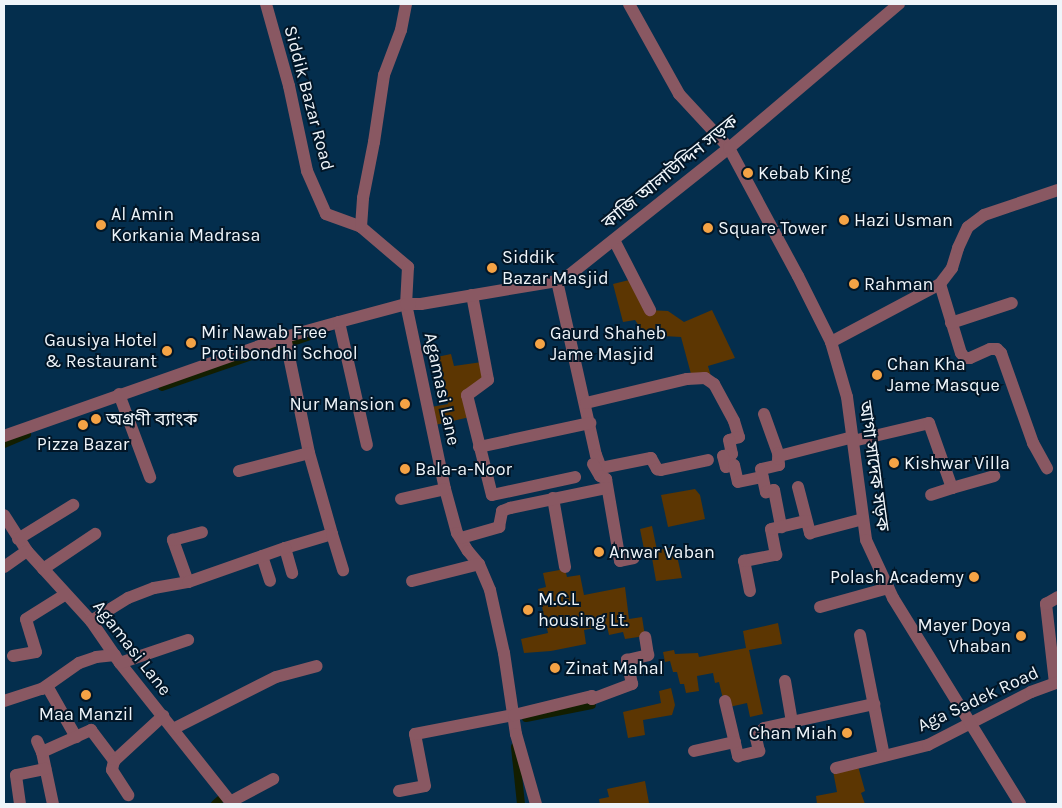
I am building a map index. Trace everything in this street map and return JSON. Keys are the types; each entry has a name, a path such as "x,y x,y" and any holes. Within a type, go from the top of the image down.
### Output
{"street":[{"name":"Siddik Bazar Road","path":"266,4 289,86 307,171 326,214 361,227 408,267 406,304"},
{"path":"361,227 363,198 384,75 401,30 406,4"},
{"name":"আগা সাদেক সড়ক","path":"629,4 679,94 729,148 798,276 831,342 846,397 866,540 888,588 1020,804"},
{"name":"কাজি আলাউদ্দিন সড়ক","path":"4,436 285,337 406,304 421,304 562,280 729,148 898,4"},
{"path":"831,342 940,284 952,268 958,248 968,227 984,215 1058,190"},
{"path":"614,240 650,310"},
{"path":"558,281 596,455 602,468 651,458 657,469 661,470 708,460"},
{"path":"940,284 961,353 965,358 970,358 990,349 996,349 1001,353 1033,443 1047,468"},
{"path":"472,295 488,380 467,395 478,446 492,495 574,477"},
{"path":"951,323 1012,303"},
{"name":"Agamasi Lane","path":"406,304 445,489 460,538 479,564 492,599 504,653 516,734 536,804"},
{"path":"339,322 367,445"},
{"path":"285,337 309,453 343,570"},
{"path":"586,404 687,379 705,378 714,384 734,421 739,437 729,440 732,454 723,456 726,467 734,465 738,482 762,477"},
{"path":"119,394 150,477"},
{"path":"764,414 778,458 778,465 761,469 762,477 766,492 774,490 781,527"},
{"path":"478,446 590,423"},
{"path":"778,458 779,456 929,423 952,488"},
{"path":"588,441 593,468 606,479 620,561 634,558"},
{"path":"238,471 309,453"},
{"path":"931,495 994,476"},
{"path":"798,486 810,533 864,518"},
{"path":"460,538 499,527 502,511 553,498 607,488"},
{"path":"402,499 445,489"},
{"path":"553,498 565,567"},
{"path":"18,539 73,505"},
{"name":"Agamasi Lane","path":"4,515 18,539 91,621 117,659 173,729 227,802"},
{"path":"750,591 744,561 776,555 771,529 806,520"},
{"path":"188,582 173,540 202,532"},
{"path":"43,569 95,534"},
{"path":"91,621 128,598 154,588 188,582 285,548 332,534"},
{"path":"285,548 292,573"},
{"path":"4,567 28,551"},
{"path":"262,556 270,581"},
{"path":"412,580 479,564"},
{"path":"820,607 888,588"},
{"path":"13,656 36,652 26,620 66,594"},
{"path":"1057,682 1046,604 1058,597"},
{"path":"860,635 884,756"},
{"path":"399,791 426,786 415,734 514,715 592,696 592,699 632,684 627,660 648,655 645,637"},
{"path":"4,701 47,686 79,663 96,657 117,659 188,640"},
{"path":"173,729 276,677 317,666"},
{"path":"785,681 792,722"},
{"name":"Aga Sadek Road","path":"836,768 928,745 1031,692 1057,682"},
{"path":"47,686 76,737"},
{"path":"725,701 738,756 759,751 756,738 764,728 874,704"},
{"path":"128,796 112,770 114,761 162,716"},
{"path":"53,804 39,747 76,737 91,730 114,761"},
{"path":"694,751 735,742"},
{"path":"20,804 16,775 45,768"},
{"path":"227,802 273,779"}],"shaded area":[{"path":"633,279 648,310 668,311 684,322 712,310 735,358 708,366 712,380 691,374 681,337 645,335 635,320 623,322 613,284"},
{"path":"451,354 454,366 482,362 485,378 465,394 470,417 435,425 431,407 448,404 441,367 434,368 432,358"},
{"path":"695,489 700,495 705,519 668,527 661,495"},
{"path":"652,526 657,550 675,547 682,578 656,581 652,558 646,559 640,529"},
{"path":"565,569 567,577 580,575 584,595 625,587 629,619 642,617 645,636 625,639 623,632 609,635 607,626 584,630 586,644 551,651 524,653 521,639 548,633 538,589 546,587 543,573"},
{"path":"778,623 782,644 749,650 763,714 750,717 747,703 725,708 719,682 715,683 713,673 697,676 699,691 686,693 684,684 680,684 677,672 673,672 670,661 665,662 663,652 674,650 675,654 698,653 699,657 746,648 743,631"},
{"path":"671,688 675,705 672,715 643,720 645,735 628,738 623,712 661,703 659,691"},
{"path":"858,766 865,791 861,793 865,804 817,804 816,796 837,792 833,771"},
{"path":"645,781 649,803 600,804 599,799 609,797 607,789"}],"waterway":[{"path":"162,387 319,333"},
{"path":"4,444 27,434"},
{"path":"526,718 592,705"},
{"path":"515,747 521,804"},
{"path":"215,804 223,797"}],"place":[{"name":"Kebab King","path":"748,173"},
{"name":"Hazi Usman","path":"844,220"},
{"name":"Al Amin Korkania Madrasa","path":"101,225"},
{"name":"Square Tower","path":"708,228"},
{"name":"Siddik Bazar Masjid","path":"492,268"},
{"name":"Rahman","path":"854,284"},
{"name":"Mir Nawab Free Protibondhi School","path":"191,343"},
{"name":"Gaurd Shaheb Jame Masjid","path":"540,344"},
{"name":"Gausiya Hotel & Restaurant","path":"167,351"},
{"name":"Chan Kha Jame Masque","path":"877,375"},
{"name":"Nur Mansion","path":"405,404"},
{"name":"অগ্রণী ব্যাংক","path":"96,419"},
{"name":"Pizza Bazar","path":"83,425"},
{"name":"Kishwar Villa","path":"894,463"},
{"name":"Bala-a-Noor","path":"405,469"},
{"name":"Anwar Vaban","path":"599,552"},
{"name":"Polash Academy","path":"974,577"},
{"name":"M.C.L housing Lt.","path":"528,610"},
{"name":"Mayer Doya Vhaban","path":"1021,636"},
{"name":"Zinat Mahal","path":"555,668"},
{"name":"Maa Manzil","path":"86,695"},
{"name":"Chan Miah","path":"847,733"}]}
